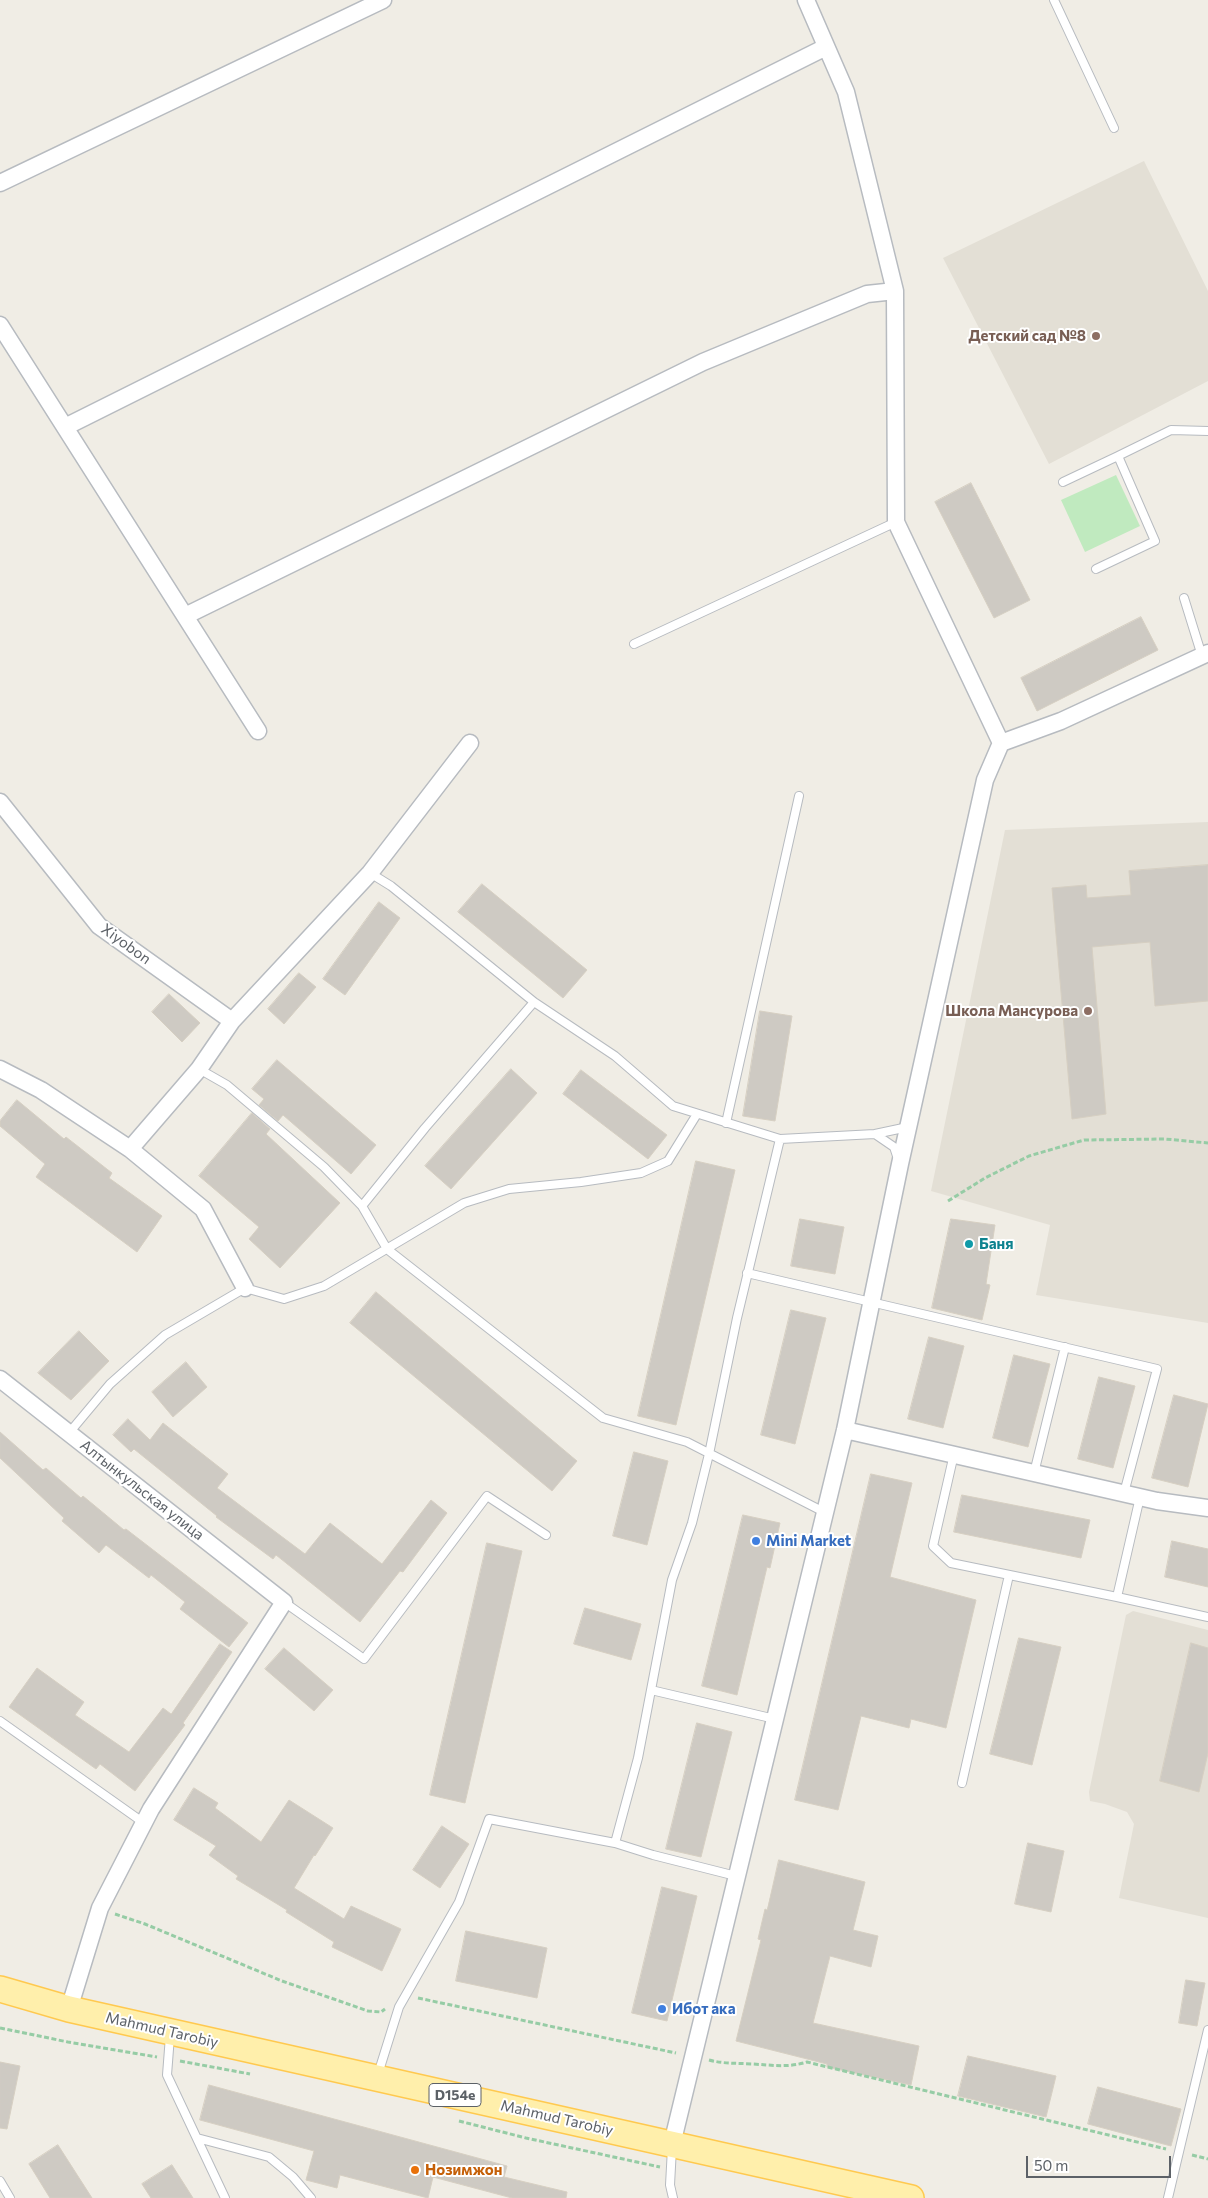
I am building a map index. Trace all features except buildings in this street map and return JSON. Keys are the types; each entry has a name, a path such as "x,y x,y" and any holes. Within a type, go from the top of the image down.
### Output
{"main road":[{"name":"Mahmud Tarobiy","path":"0,1990 170,2032 910,2198"}],"street":[{"path":"0,183 383,0"},
{"path":"806,0 846,92 896,291 896,522 1001,743"},
{"path":"65,427 826,47"},
{"path":"185,616 702,362 867,294 896,291"},
{"path":"0,325 258,731"},
{"path":"672,2144 826,1513 908,1127 985,780 1001,743 1061,721 1205,654"},
{"path":"130,1149 199,1069 232,1021 370,873 470,743"},
{"name":"Xiyobon","path":"0,802 99,926 232,1021"},
{"path":"0,1069 41,1090 130,1149 203,1209 245,1288"},
{"name":"Алтынкульская улица","path":"0,1379 284,1602"},
{"path":"845,1430 1140,1497 1208,1508"},
{"path":"69,2008 100,1908 144,1823 284,1602"}],"lane":[{"path":"1054,0 1114,128"},
{"path":"1064,482 1171,430 1208,431"},
{"path":"1096,570 1155,541 1118,456"},
{"path":"634,644 896,522"},
{"path":"1184,598 1205,654"},
{"path":"726,1123 799,796"},
{"path":"370,873 391,886 534,1002 615,1056 674,1106 780,1139 875,1134 908,1127"},
{"path":"362,1206 424,1128 534,1002"},
{"path":"199,1069 227,1085 324,1167 362,1206 387,1249 603,1418 687,1442 826,1513"},
{"path":"69,1433 110,1384 165,1335 245,1288 284,1299 324,1286 464,1203 509,1189 581,1182 641,1173 668,1161 697,1114"},
{"path":"875,1134 894,1147 900,1164"},
{"path":"615,1843 638,1758 672,1580 692,1523 709,1454 747,1273 780,1139"},
{"path":"747,1273 1157,1369 1124,1493"},
{"path":"1034,1473 1065,1347"},
{"path":"954,1454 933,1546 951,1563 1208,1617"},
{"path":"284,1602 364,1659 487,1496 546,1535"},
{"path":"1117,1597 1140,1497"},
{"path":"962,1783 1009,1575"},
{"path":"651,1690 775,1719"},
{"path":"0,1720 144,1823"},
{"path":"377,2078 399,2007 459,1902 489,1819 615,1843 653,1855 736,1876"},
{"path":"1168,2198 1208,2030"},
{"path":"170,2032 167,2075 225,2198"},
{"path":"197,2138 269,2156 293,2177 312,2198"},
{"path":"672,2144 670,2185 673,2198"},
{"path":"0,2181 10,2198"}],"path":[{"path":"948,1201 985,1178 1029,1156 1084,1140 1165,1139 1208,1143"},
{"path":"100,1908 145,1924 282,1981 368,2011 381,2012 410,1996 732,2065 751,2064 778,2067 807,2062 1208,2159"},
{"path":"0,2028 252,2075"},
{"path":"451,2119 526,2138 670,2169"}],"shaded area":[{"name":"Детский сад №8","path":"1144,161 1208,291 1208,381 1049,464 943,258"},
{"name":"Школа Мансурова","path":"1208,822 1208,1323 1036,1295 1050,1225 931,1191 1005,830"},
{"path":"1133,1611 1208,1630 1208,1918 1119,1898 1134,1824 1127,1812 1090,1801 1089,1792 1126,1615"}],"green space":[{"path":"1116,475 1140,526 1085,552 1061,500"}],"place":[{"name":"Детский сад №8","path":"1096,336"},
{"name":"Школа Мансурова","path":"1088,1011"},
{"name":"Баня","path":"969,1244"},
{"name":"Mini Market","path":"756,1541"},
{"name":"Ибот ака","path":"662,2009"},
{"name":"Нозимжон","path":"415,2170"}]}
